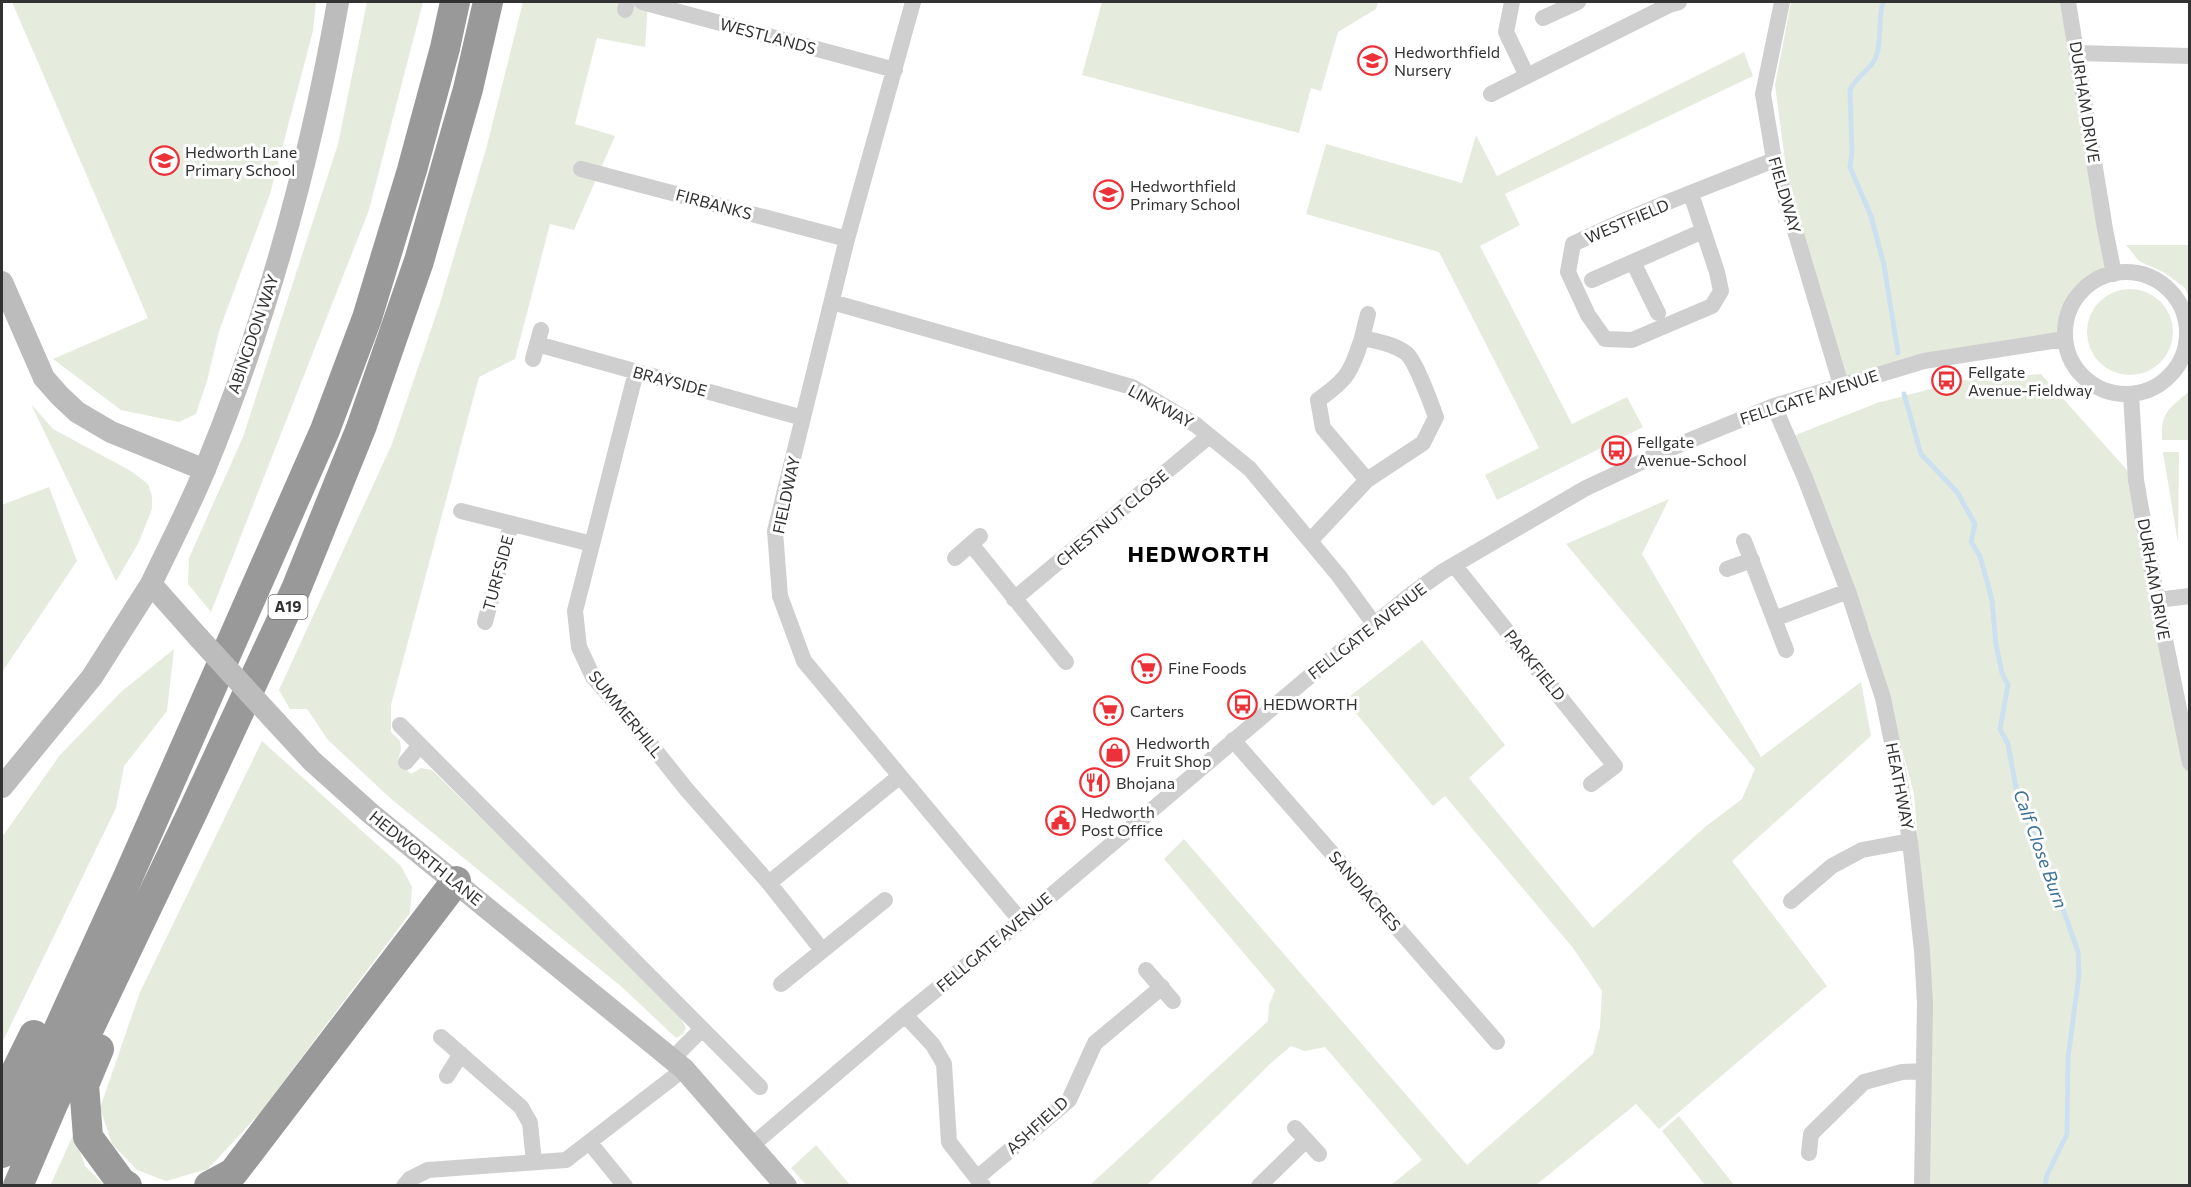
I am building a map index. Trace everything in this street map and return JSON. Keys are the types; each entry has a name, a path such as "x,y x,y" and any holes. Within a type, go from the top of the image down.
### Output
{"highway":[{"name":"A19","path":"2,1153 325,430 367,318 412,170 455,2"},
{"name":"A19","path":"18,1185 53,1104 194,809 296,588 362,428 419,261 468,89 488,2"},
{"path":"128,1185 121,1182 88,1137 84,1085 157,918 194,809"},
{"path":"209,1185 233,1173 456,881"},
{"path":"2,1100 54,996 89,960"}],"street":[{"name":"ABINGDON WAY","path":"2,787 92,677 151,585 205,470 237,385 295,202 324,81 338,2"},
{"name":"WESTLANDS","path":"642,2 895,70"},
{"name":"FIELDWAY","path":"913,2 848,239 775,531 780,596 804,661 1021,921"},
{"path":"1512,2 1506,32 1527,76"},
{"path":"1543,18 1578,2"},
{"name":"FIELDWAY","path":"1782,2 1763,94 1774,160 1841,385"},
{"name":"DURHAM DRIVE","path":"2068,2 2114,273"},
{"path":"1491,94 1672,3"},
{"path":"2077,53 2190,56"},
{"name":"WESTFIELD","path":"1691,194 1721,291 1712,306 1632,340 1605,339 1588,315 1568,272 1573,244 1599,231 1774,160"},
{"name":"FIRBANKS","path":"580,170 848,239"},
{"path":"1592,280 1703,231"},
{"path":"1633,262 1658,313"},
{"path":"2114,273 2134,273 2156,279 2170,290 2180,304 2186,320 2187,337 2184,354 2175,369 2163,382 2148,390 2131,394 2115,393 2087,380 2076,369 2065,339 2070,307 2079,293 2092,282 2114,273"},
{"path":"2,282 44,378 77,412 111,432 205,470"},
{"name":"LINKWAY","path":"832,302 1132,387 1196,425 1250,469 1340,576 1375,625"},
{"path":"1367,480 1323,428 1318,400 1339,386 1352,367 1368,314"},
{"path":"1310,541 1367,480 1423,443 1436,417 1408,354 1385,343 1362,338"},
{"name":"FELLGATE AVENUE","path":"751,1146 1021,921 1233,740 1413,593 1454,565 1586,488 1676,446 1774,406 1924,361 2065,339"},
{"name":"BRAYSIDE","path":"537,344 803,418"},
{"name":"SUMMERHILL","path":"636,372 575,611 579,647 593,677 687,790 769,883 822,950"},
{"name":"DURHAM DRIVE","path":"2131,394 2136,480 2157,600 2190,763"},
{"name":"HEATHWAY","path":"1774,406 1805,478 1848,591 1882,698 1910,841 1922,951 1925,1003 1922,1185"},
{"name":"CHESTNUT CLOSE","path":"1014,599 1209,436"},
{"name":"TURFSIDE","path":"461,511 592,544"},
{"name":"TURFSIDE","path":"485,621 511,524"},
{"path":"955,558 975,540 1014,599 1066,662"},
{"path":"1744,541 1786,650"},
{"path":"1727,569 1752,560"},
{"name":"PARKFIELD","path":"1454,565 1620,772 1591,784"},
{"name":"HEDWORTH LANE","path":"151,585 320,768 370,813 678,1064 786,1185"},
{"path":"1774,619 1848,591"},
{"path":"2157,600 2190,596"},
{"path":"400,725 760,1087"},
{"name":"SANDIACRES","path":"1233,740 1497,1042"},
{"path":"406,762 420,745"},
{"path":"769,883 900,776"},
{"path":"1791,901 1832,866 1862,850 1910,841"},
{"path":"781,984 885,900"},
{"path":"1146,970 1173,1001"},
{"name":"ASHFIELD","path":"980,1182 1069,1100 1095,1043 1162,987"},
{"path":"905,1016 933,1045 944,1064 949,1142 980,1182"},
{"path":"404,1185 410,1179 428,1170 566,1160 590,1143 678,1064 702,1029"},
{"path":"441,1037 521,1107 530,1123 534,1162"},
{"path":"447,1076 461,1054"},
{"path":"1809,1153 1811,1134 1864,1082 1902,1072 1923,1071"},
{"path":"1259,1185 1300,1134 1319,1154"},
{"path":"590,1143 625,1185"}],"shaded area":[{"name":"Hedworth Lane Primary School","path":"12,2 316,2 313,31 270,194 219,331 196,414 179,422 121,410 53,359 148,318"},
{"path":"367,2 423,2 369,210 211,612 188,584 189,558 243,437 338,144"},
{"path":"523,2 648,2 645,47 597,38 575,124 615,136 574,230 550,224 515,359 479,377 391,705 391,732 400,741 401,750 398,760 411,774 421,768 432,770 676,1009 686,1028 683,1034 676,1038 623,988 390,798 328,740 307,709 290,709 279,690 392,444 440,303 486,149"},
{"path":"1102,2 1378,2 1376,9 1338,32 1321,91 1311,88 1299,133 1082,75"},
{"path":"1791,2 2068,2 2114,274 2092,284 2077,297 2068,314 2065,339 1841,385 1788,184 1775,85"},
{"path":"1744,52 1753,76 1505,194 1520,225 1480,246 1572,424 1627,397 1643,427 1497,500 1485,475 1539,448 1439,252 1306,214 1326,144 1462,183 1476,135 1497,176"},
{"path":"2126,245 2189,245 2189,297 2185,288 2165,273 2139,261"},
{"path":"2130,289 2147,292 2161,301 2170,315 2173,332 2170,349 2161,363 2147,372 2130,375 2113,372 2099,363 2090,349 2087,332 2090,315 2099,301 2113,292"},
{"path":"2041,374 2136,480 2189,763 2189,1185 1930,1185 1929,978 1914,794 1869,628 1848,591 1788,438 1877,403 1965,380"},
{"path":"2189,391 2189,440 2162,440 2165,416 2171,407"},
{"path":"31,404 53,429 131,471 148,484 152,496 152,509 138,544 116,581"},
{"path":"2163,452 2179,452 2178,543"},
{"path":"49,487 77,561 2,672 2,505"},
{"path":"1669,499 1642,554 1761,757 1861,682 1871,736 1732,861 1827,986 1659,1129 1636,1104 1536,1185 1391,1185 1422,1160 1325,1047 1305,1051 1291,1046 1147,1185 1090,1185 1268,1021 1269,1005 1275,990 1164,859 1184,839 1467,1165 1593,1054 1600,1027 1602,991 1573,948 1445,796 1433,806 1345,700 1422,640 1505,745 1469,778 1593,928 1705,827 1742,799 1755,769 1566,544"},
{"path":"174,649 167,711 124,766 116,808 2,1043 2,837 60,755 121,692"},
{"path":"262,741 401,866 412,887 410,913 260,1113 208,1169 166,1181 137,1170 112,1144 100,1108 140,992"},
{"path":"1679,1116 1734,1185 1705,1185 1662,1131"},
{"path":"74,1133 85,1166 104,1185 50,1186"},
{"path":"816,1145 850,1185 806,1185 791,1168"}],"waterway":[{"name":"Calf Close Burn","path":"1883,2 1876,57 1850,90 1852,152 1850,167 1871,216 1884,265 1898,353"},
{"name":"Calf Close Burn","path":"1904,394 1921,454 1957,492 1975,524 1971,542 1980,556 1992,600 1996,645 2002,673 2008,685 2000,729 2008,744 2018,799 2054,883 2078,952 2079,975 2068,1058 2067,1134 2047,1175 2045,1186"}],"place":[{"name":"Hedworthfield Nursery","path":"1373,61"},
{"name":"Hedworth Lane Primary School","path":"164,161"},
{"name":"Hedworthfield Primary School","path":"1109,195"},
{"name":"Fellgate Avenue-Fieldway","path":"1947,381"},
{"name":"Fellgate Avenue-School","path":"1616,451"},
{"name":"Fine Foods","path":"1147,668"},
{"name":"HEDWORTH","path":"1242,704"},
{"name":"Carters","path":"1109,711"},
{"name":"Hedworth Fruit Shop","path":"1115,752"},
{"name":"Bhojana","path":"1095,783"},
{"name":"Hedworth Post Office","path":"1060,821"}],"district":[{"name":"HEDWORTH","path":"1199,554"}]}
